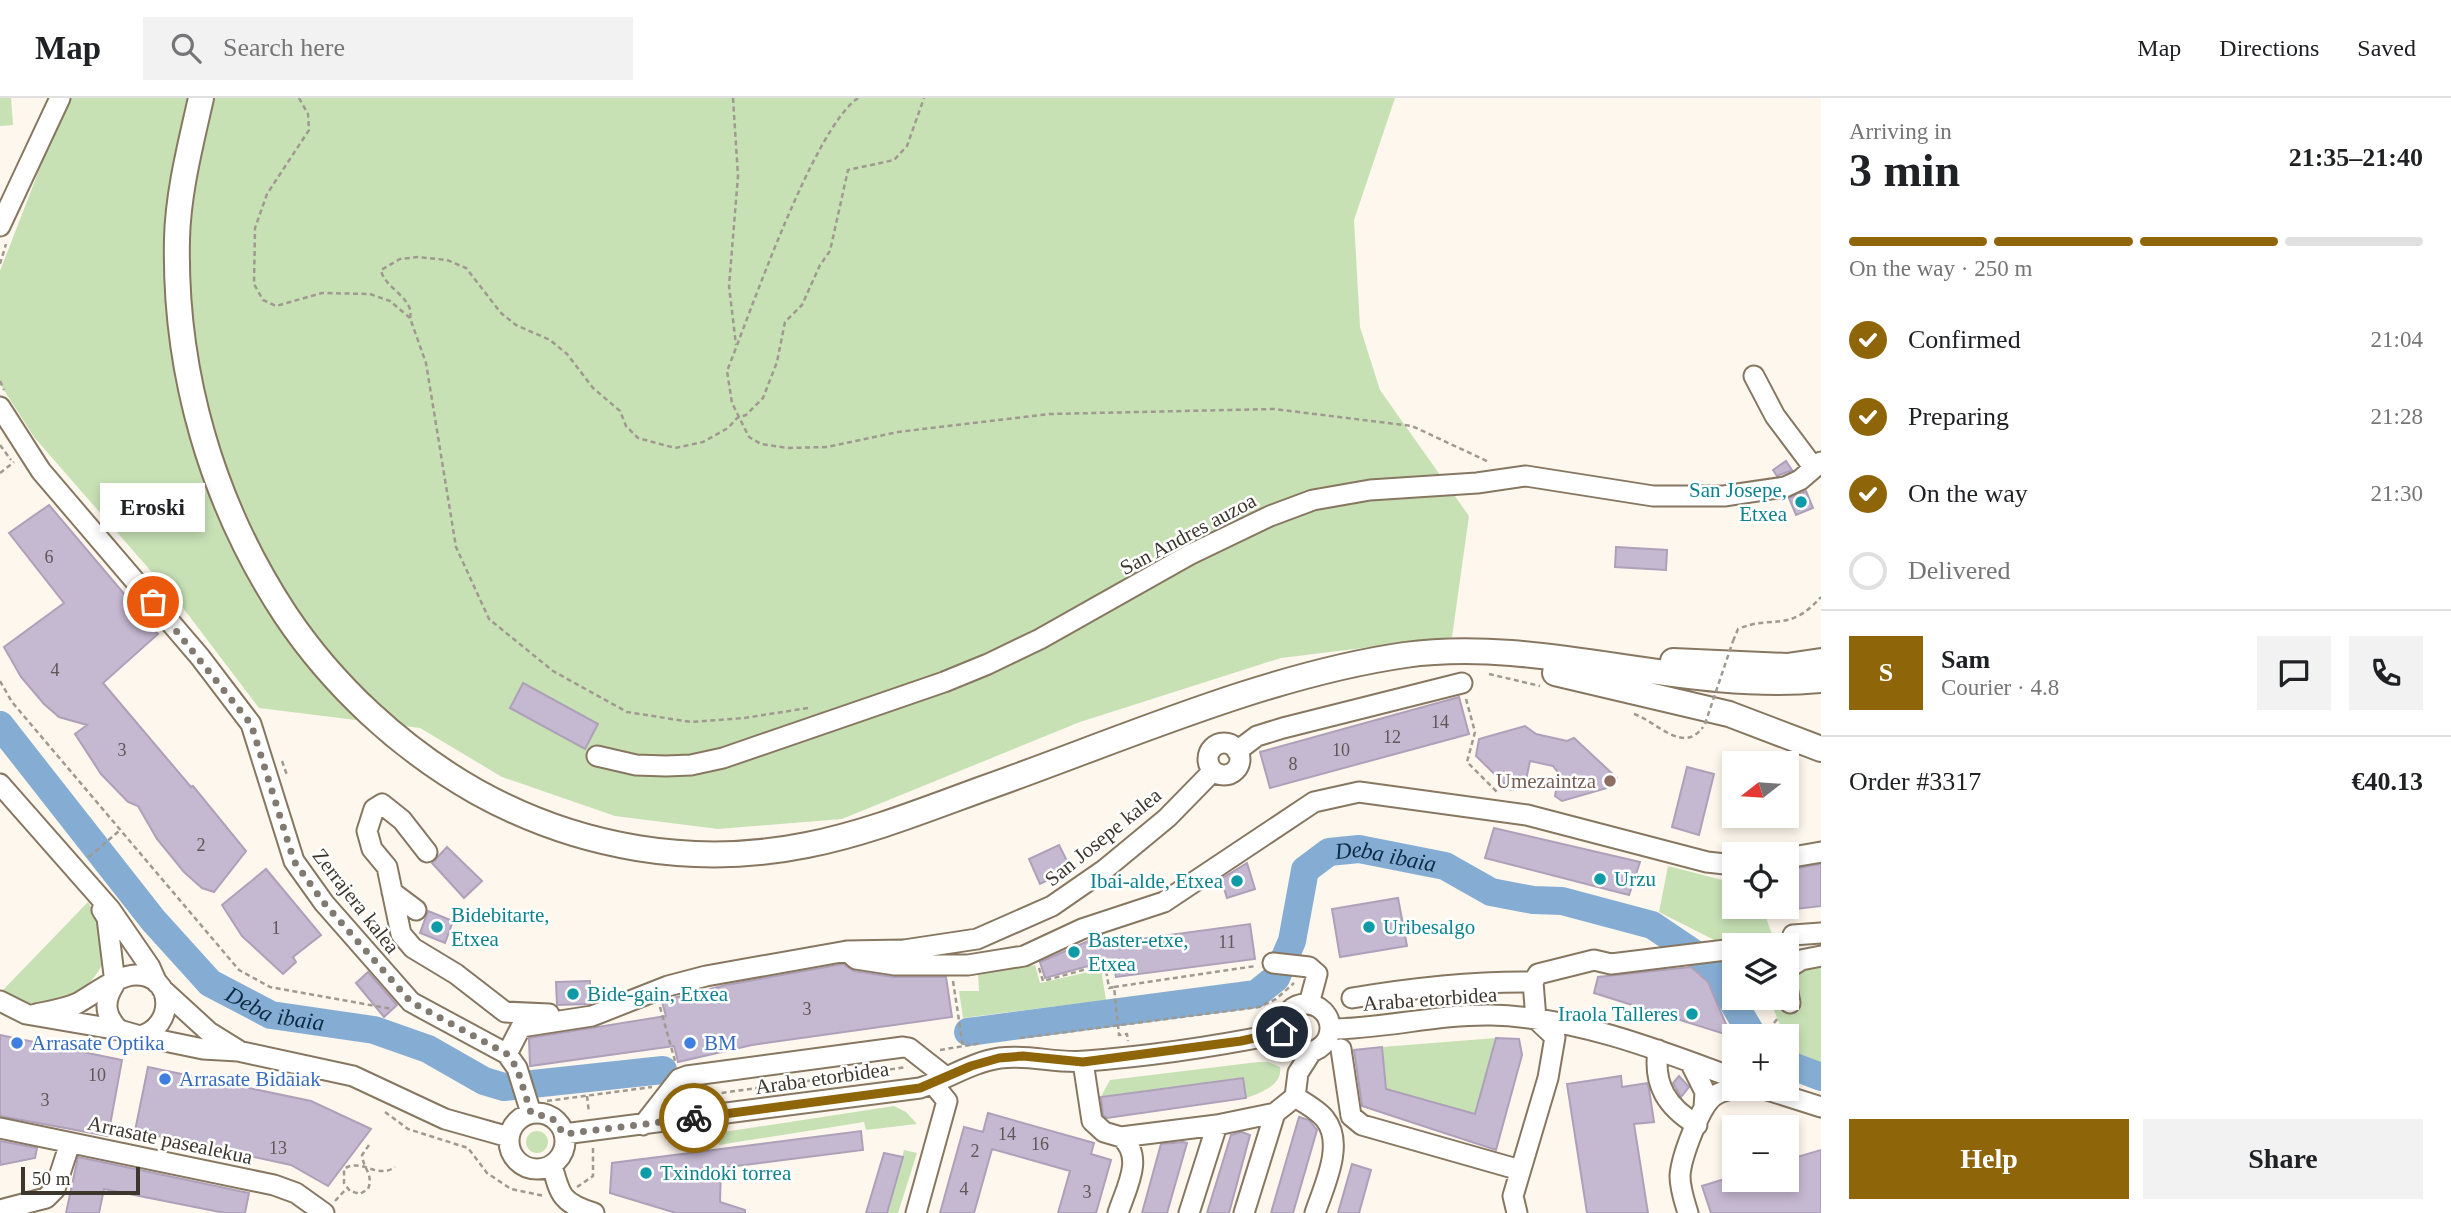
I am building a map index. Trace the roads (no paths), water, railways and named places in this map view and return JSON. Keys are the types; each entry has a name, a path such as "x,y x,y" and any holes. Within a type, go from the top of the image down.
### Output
{"main road":[{"path":"201,98 177,234 178,307 189,379 206,453 233,523 260,576 293,626 332,674 377,719 464,784 530,818 603,842 670,853 739,854 808,845 917,813 1256,691 1372,661 1451,652 1567,660 1701,680 1821,680"},
{"path":"1451,652 1526,665 1729,714 1821,749"},
{"path":"1567,660 1626,656 1787,666 1821,661"}],"street":[{"path":"0,226 60,98"},
{"path":"1754,376 1775,416 1818,465"},
{"name":"Zerrajera kalea","path":"0,407 41,471 200,657 251,724 294,861 324,903 411,1002 512,1061"},
{"name":"San Andres auzoa","path":"597,756 636,765 691,765 723,758 944,682 1040,639 1189,555 1292,507 1320,498 1370,490 1477,483 1521,477 1539,477 1642,495 1701,497 1777,489 1793,484 1818,465"},
{"name":"San Josepe kalea","path":"592,1016 656,990 706,976 847,951 904,950 958,944 1020,922 1052,906 1104,870 1167,818 1213,771 1208,756 1214,747 1224,743 1237,751 1257,736 1283,727 1462,683"},
{"path":"0,784 110,909 150,967 167,1003 164,1018 154,1030 140,1036"},
{"path":"847,951 856,958 882,963 952,966 1006,960 1035,951 1082,929 1164,902 1314,802 1359,792 1517,813 1722,864"},
{"path":"427,852 392,810 382,804 374,809 367,831 372,849 387,867 401,934 413,948 456,974 505,1012 592,1016"},
{"path":"1799,856 1821,852"},
{"path":"89,888 107,918 115,984 106,1003 107,1013 119,1030"},
{"path":"392,892 416,910"},
{"path":"1799,935 1821,933"},
{"path":"1517,1213 1513,1196 1548,1078 1555,1037 1536,1019 1533,982 1538,974 1594,960 1611,964 1722,951"},
{"path":"1799,961 1821,956"},
{"path":"1273,963 1308,967 1316,976 1309,1004"},
{"path":"36,1014 62,1009 130,975 140,975 159,986 209,1031 238,1051"},
{"path":"1352,998 1469,984 1533,982"},
{"path":"0,1001 9,1008 36,1014 203,1049 238,1051 353,1076 445,1119 509,1137"},
{"path":"1083,1062 1092,1121 1104,1132 1121,1137 1217,1125 1275,1112 1294,1097 1298,1073 1312,1051 1325,1043 1330,1029 1322,1010 1309,1004 1294,1006 1284,1018 1282,1032 1285,1040 1296,1050 1312,1051"},
{"name":"Araba etorbidea","path":"1330,1029 1489,1015 1536,1019 1658,1050 1722,1074"},
{"path":"530,1109 515,1123 509,1137 511,1152 524,1166 538,1169 552,1165 562,1153 564,1134 552,1118 530,1109 512,1061 521,1027 592,1016"},
{"name":"Araba etorbidea","path":"564,1134 643,1125 939,1081 999,1058 1023,1056 1083,1062 1241,1041 1282,1032"},
{"path":"643,1125 672,1087 687,1076 902,1047 922,1058 939,1081 947,1101 916,1213"},
{"path":"1341,1049 1351,1116 1362,1125 1520,1170"},
{"path":"1658,1050 1656,1065 1660,1090 1670,1105 1700,1116"},
{"path":"1688,1213 1681,1191 1680,1173 1700,1116 1705,1092 1690,1062"},
{"path":"1700,1116 1713,1096 1722,1093"},
{"path":"1294,1097 1324,1117 1334,1136 1331,1162 1315,1213"},
{"path":"1799,1100 1821,1107"},
{"path":"1244,1213 1275,1112"},
{"path":"1189,1213 1217,1125"},
{"name":"Arrasate pasealekua","path":"0,1128 274,1185 296,1193 324,1213"},
{"path":"1118,1213 1135,1159 1133,1150 1121,1137"},
{"path":"0,1210 46,1198 55,1189 71,1143"},
{"path":"552,1165 567,1200 594,1213"}],"waterway":[{"name":"Deba ibaia","path":"0,725 153,920 210,983 271,1015 374,1030 428,1049 484,1081 504,1087 663,1070"},
{"name":"Deba ibaia","path":"968,1032 1256,994 1276,978 1292,941 1305,870 1329,852 1359,849 1445,866 1491,892 1533,900 1562,901 1652,925 1710,964 1746,1024"},
{"name":"Deba ibaia","path":"1799,1069 1821,1077"}],"place":[{"name":"San Josepe, Etxea","path":"1801,502"},
{"name":"Eroski","path":"153,602"},
{"name":"Umezaintza","path":"1610,781"},
{"name":"Urzu","path":"1600,879"},
{"name":"Ibai-alde, Etxea","path":"1237,881"},
{"name":"Bidebitarte, Etxea","path":"437,927"},
{"name":"Uribesalgo","path":"1369,927"},
{"name":"Baster-etxe, Etxea","path":"1074,952"},
{"name":"Bide-gain, Etxea","path":"573,994"},
{"name":"Iraola Talleres","path":"1692,1014"},
{"name":"Arrasate Optika","path":"17,1043"},
{"name":"BM","path":"690,1043"},
{"name":"Arrasate Bidaiak","path":"165,1079"},
{"name":"Txindoki torrea","path":"646,1173"}]}
